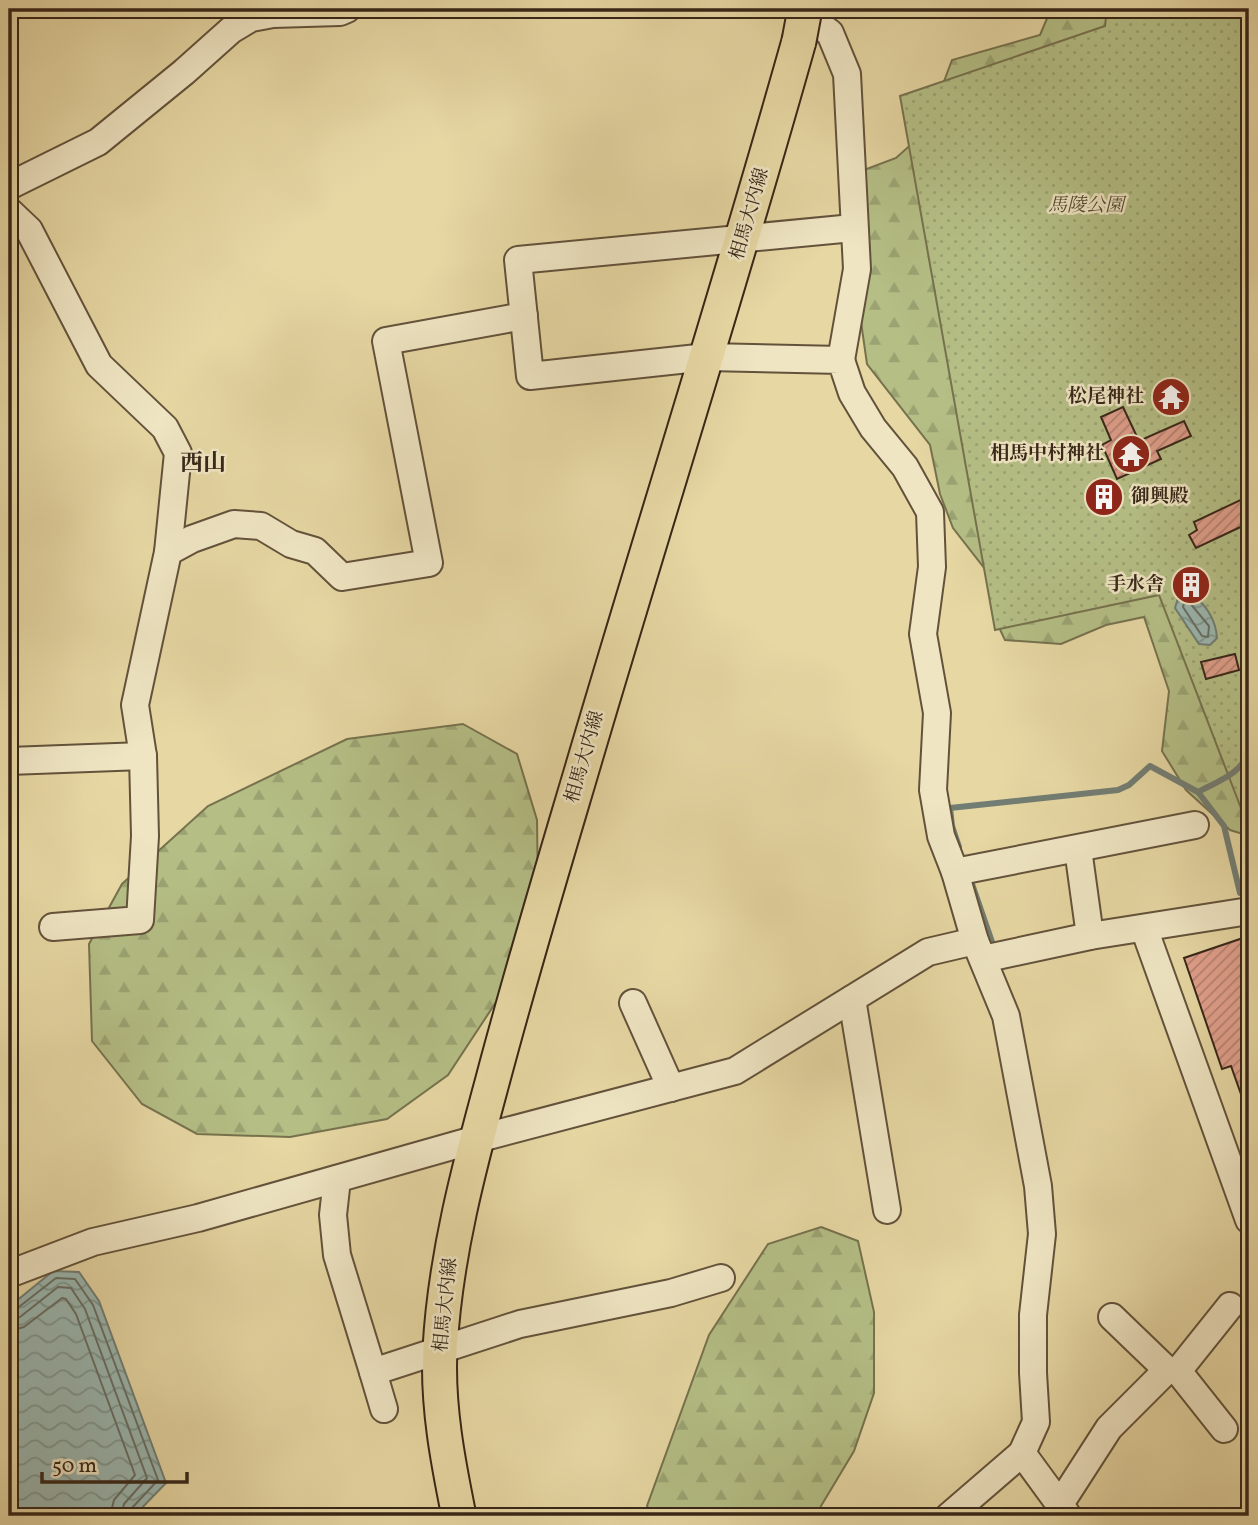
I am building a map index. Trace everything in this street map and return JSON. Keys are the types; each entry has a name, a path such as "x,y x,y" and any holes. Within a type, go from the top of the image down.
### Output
{"main road":[{"name":"相馬大内線","path":"459,1516 442,1408 440,1350 453,1236 530,943 743,238 798,25 805,9"}],"street":[{"path":"9,186 98,142 231,30 251,18 274,14 340,12 347,9"},
{"path":"798,25 830,33 847,74 857,269 841,360 852,393 873,428 905,467 930,512 932,567 923,635 937,713 933,790 941,835 979,950 1006,1016 1038,1186 1042,1234 1033,1315 1036,1422 1022,1454 949,1516"},
{"path":"9,211 29,230 99,365 165,428 178,453 168,552 135,705 143,756 145,836 140,920 53,927"},
{"path":"841,360 707,357 530,376 518,260 853,228"},
{"path":"168,552 191,539 234,524 261,526 291,544 315,551 341,577 429,563 386,341 524,316"},
{"path":"9,761 143,756"},
{"path":"955,872 1195,825"},
{"path":"1078,849 1090,936"},
{"path":"9,1274 93,1242 198,1218 477,1139 735,1071 928,952 979,950 1090,936 1249,911"},
{"path":"1144,928 1249,1220"},
{"path":"852,999 887,1210"},
{"path":"633,1003 671,1088"},
{"path":"337,1179 333,1215 337,1255 384,1409"},
{"path":"373,1372 520,1324 671,1293 721,1278"},
{"path":"1022,1454 1064,1510 1110,1428 1173,1370 1230,1306"},
{"path":"1112,1317 1173,1370 1224,1429"}],"green space":[{"name":"馬陵公園","path":"1051,9 1249,9 1249,836 1230,830 1186,790 1162,751 1169,691 1144,617 1106,625 1061,644 1005,640 994,617 988,573 953,528 940,494 930,445 867,364 861,322 864,170 896,158 925,132 952,60 1040,35"},
{"name":"馬陵公園","path":"1107,9 1249,9 1249,829 1159,595 995,630 900,96 1105,26"},
{"path":"463,724 517,754 537,820 538,892 500,996 448,1075 387,1119 290,1137 197,1134 142,1104 92,1041 89,944 122,884 208,806 347,739"},
{"path":"821,1227 858,1241 874,1312 874,1393 854,1451 815,1516 653,1516 647,1506 709,1335 768,1244"}],"water":[{"path":"1188,593 1200,601 1212,618 1217,638 1210,645 1199,644 1175,608 1178,598"},
{"path":"53,1271 79,1272 99,1301 166,1483 134,1516 9,1516 9,1307"}],"building":[{"path":"1123,407 1139,441 1184,421 1191,436 1157,451 1161,459 1117,479 1102,445 1111,440 1101,417"},
{"path":"1249,496 1249,523 1196,548 1189,535 1197,530 1194,522"},
{"path":"1235,654 1239,670 1206,679 1201,662"},
{"path":"1249,936 1247,1111 1231,1066 1222,1069 1184,958"}],"waterway":[{"path":"1198,792 1234,772 1249,752"},
{"path":"959,847 950,808 1118,790 1129,785 1150,766 1198,792 1224,826 1240,893 1249,892"},
{"path":"972,884 992,942"}],"place":[{"name":"松尾神社","path":"1171,397"},
{"name":"相馬中村神社","path":"1131,454"},
{"name":"御興殿","path":"1104,497"},
{"name":"手水舎","path":"1191,585"}],"district":[{"name":"西山","path":"203,464"}]}
